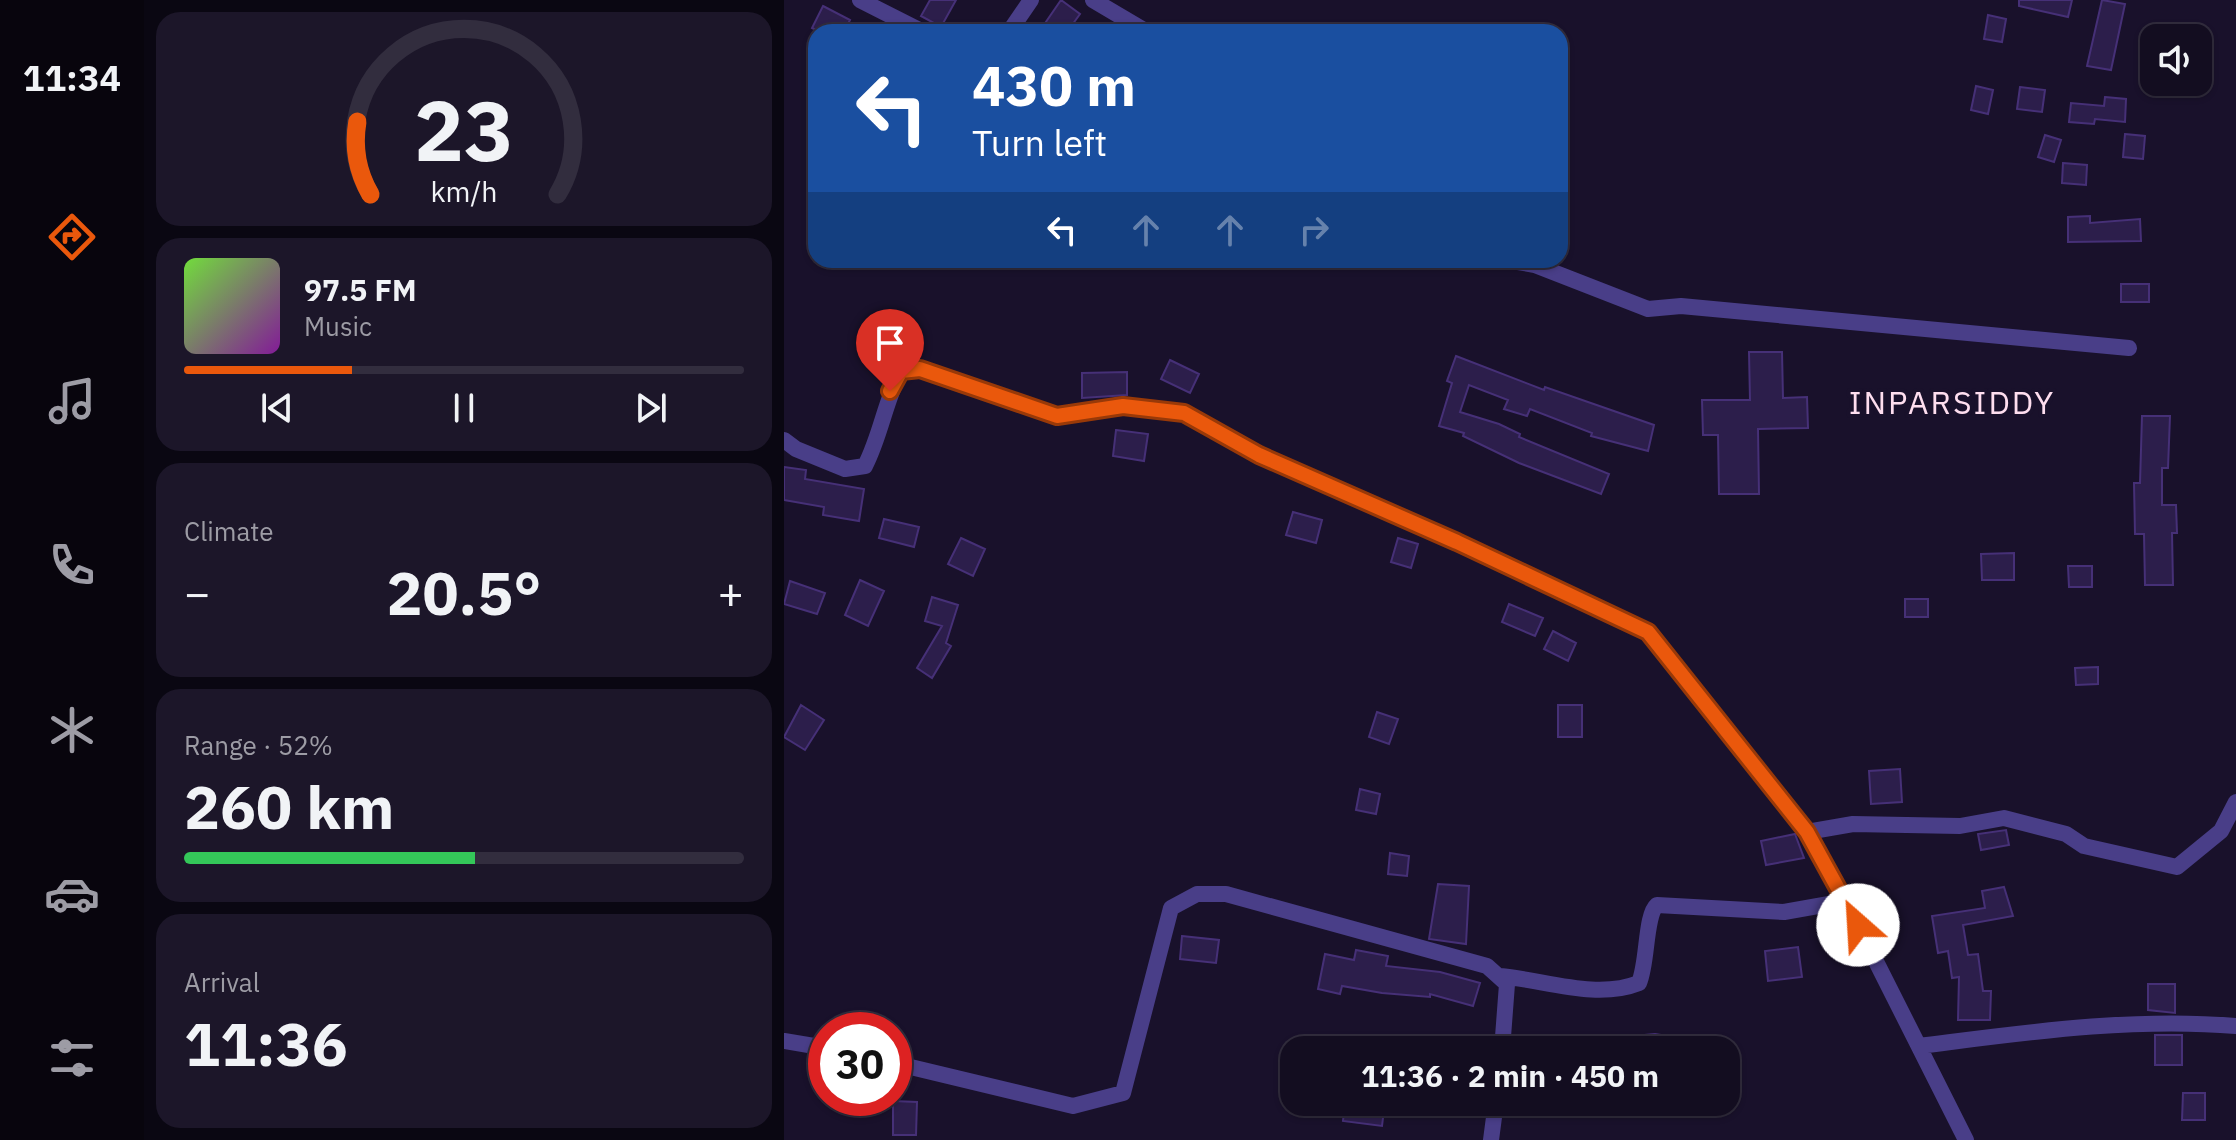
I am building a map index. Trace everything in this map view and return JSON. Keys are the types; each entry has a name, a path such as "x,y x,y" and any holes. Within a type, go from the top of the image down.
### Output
{"street":[{"path":"860,0 907,24"},
{"path":"1014,24 1031,0"},
{"path":"1093,0 1134,24"},
{"path":"1542,268 1586,288 1648,309 1681,306 2129,348"},
{"path":"784,440 796,449 845,469 865,466 875,448 890,391 901,371 920,369 1057,416 1123,406 1184,413 1259,455 1457,542 1648,632 1807,832 1846,901 1966,1140"},
{"path":"1807,832 1853,824 1960,826 2004,818 2066,834 2084,846 2177,867 2221,831 2236,802"},
{"path":"912,1067 1073,1106 1123,1093 1171,908 1197,894 1226,894 1487,966 1507,984 1509,1001 1504,1036"},
{"path":"1500,976 1540,979 1578,988 1621,990 1639,983 1647,966 1649,918 1657,905 1784,912 1846,901"},
{"path":"1919,1046 2032,1032 2186,1022 2236,1026"},
{"path":"784,1041 808,1045"},
{"path":"1491,1140 1494,1116"}],"building":[{"path":"930,0 956,0 943,24 936,24 921,16"},
{"path":"1061,0 1080,14 1073,24 1044,24"},
{"path":"2019,0 2072,0 2068,17 2019,6"},
{"path":"2102,0 2125,4 2111,70 2087,66"},
{"path":"823,6 850,20 848,24 814,24"},
{"path":"1988,15 2006,19 2002,42 1984,39"},
{"path":"1976,86 1993,90 1988,114 1971,110"},
{"path":"2020,87 2045,90 2042,112 2017,109"},
{"path":"2105,97 2126,99 2125,122 2095,119 2094,124 2069,122 2071,103 2104,106"},
{"path":"2125,134 2145,136 2143,159 2123,157"},
{"path":"2045,135 2061,140 2054,162 2038,157"},
{"path":"2063,163 2087,165 2086,185 2062,183"},
{"path":"2090,216 2090,223 2140,219 2141,241 2068,242 2068,217"},
{"path":"2121,284 2149,284 2149,302 2121,302"},
{"path":"1749,352 1782,352 1783,398 1807,397 1808,428 1758,429 1759,494 1719,494 1718,435 1703,435 1702,400 1750,400"},
{"path":"1456,356 1544,390 1545,387 1654,425 1648,451 1591,436 1592,433 1530,409 1527,416 1504,409 1508,400 1469,385 1460,412 1499,424 1520,434 1519,437 1609,474 1601,494 1519,463 1463,436 1464,433 1439,426 1452,383 1447,381"},
{"path":"1170,360 1199,374 1190,393 1161,379"},
{"path":"1127,372 1127,395 1082,398 1082,373"},
{"path":"2142,416 2170,416 2168,468 2162,468 2162,505 2176,505 2177,533 2172,533 2173,585 2145,585 2144,534 2135,534 2134,483 2140,483"},
{"path":"1116,430 1148,434 1144,461 1113,456"},
{"path":"784,467 806,470 805,479 864,489 859,521 823,515 824,507 784,500"},
{"path":"1293,512 1322,520 1316,543 1286,535"},
{"path":"884,519 919,527 914,547 879,538"},
{"path":"961,538 985,549 973,576 948,564"},
{"path":"1398,538 1418,544 1411,568 1391,562"},
{"path":"2014,553 2014,580 1982,580 1981,554"},
{"path":"2068,566 2092,566 2092,587 2069,587"},
{"path":"860,580 884,591 868,626 845,615"},
{"path":"790,581 825,593 817,614 784,604"},
{"path":"932,597 958,605 946,643 951,646 932,678 917,668 942,626 925,621"},
{"path":"1905,599 1928,599 1928,617 1905,617"},
{"path":"1509,604 1543,618 1535,636 1502,622"},
{"path":"1553,631 1576,643 1568,661 1544,649"},
{"path":"2098,667 2098,684 2076,685 2075,668"},
{"path":"801,705 824,720 805,750 784,737"},
{"path":"1558,705 1582,705 1582,737 1558,737"},
{"path":"1377,712 1398,719 1389,744 1369,737"},
{"path":"1900,769 1902,802 1871,804 1869,771"},
{"path":"1360,789 1380,794 1376,814 1356,810"},
{"path":"2006,830 2009,845 1981,850 1978,834"},
{"path":"1795,834 1804,858 1766,865 1761,841"},
{"path":"1390,853 1409,856 1407,876 1388,874"},
{"path":"1438,884 1469,886 1466,944 1429,939"},
{"path":"2004,887 2013,916 1963,925 1968,955 1978,954 1983,991 1991,991 1990,1020 1958,1020 1959,977 1952,978 1948,951 1938,953 1932,916 1985,908 1982,891"},
{"path":"1182,936 1219,940 1216,963 1180,959"},
{"path":"1798,947 1802,977 1768,981 1765,951"},
{"path":"1356,950 1388,956 1386,966 1440,972 1480,983 1473,1006 1430,994 1430,997 1382,993 1342,986 1340,994 1318,989 1325,954 1354,960"},
{"path":"2148,984 2175,984 2175,1013 2148,1010"},
{"path":"2155,1035 2182,1035 2182,1065 2155,1065"},
{"path":"2183,1093 2205,1093 2205,1120 2182,1120"},
{"path":"912,1102 917,1102 916,1135 893,1135 893,1116 912,1116"},
{"path":"1344,1116 1383,1116 1382,1126 1343,1121"}],"district":[{"name":"INPARSIDDY","path":"1952,402"}],"route":[{"path":"890,391 901,371 920,369 1057,416 1123,406 1184,413 1259,455 1457,542 1648,632 1807,832 1858,925"}]}
